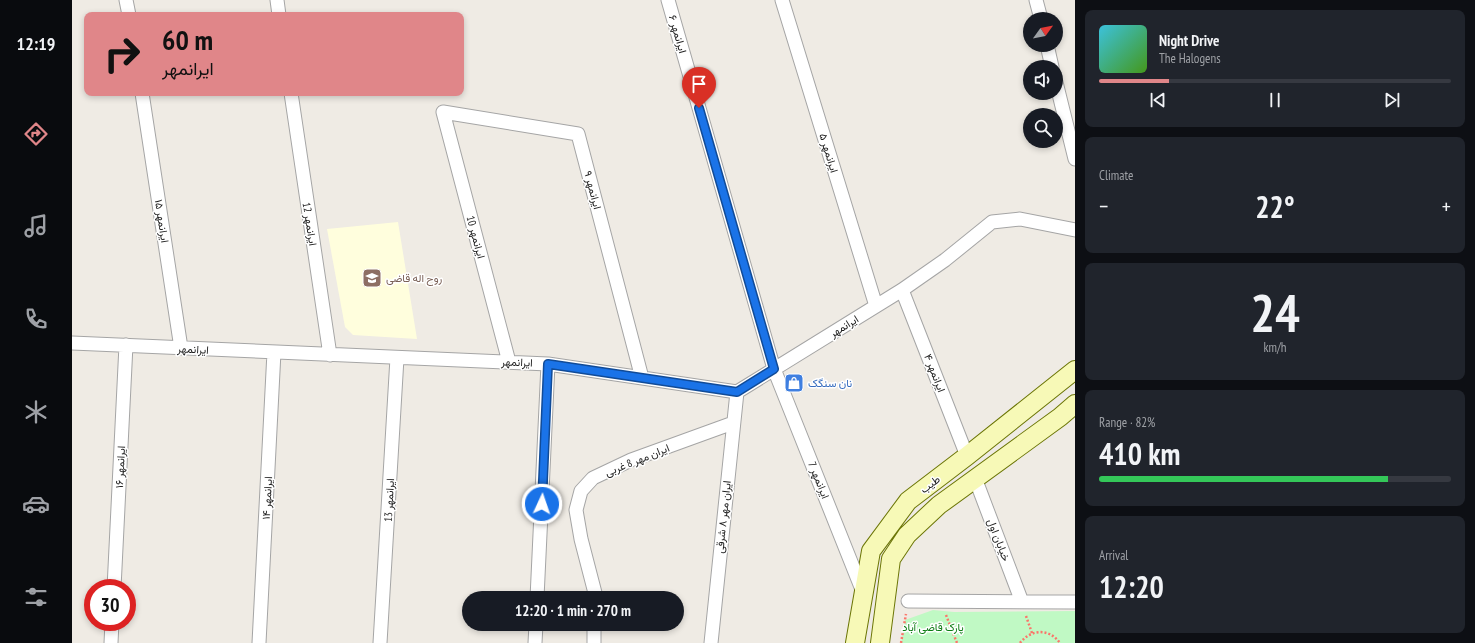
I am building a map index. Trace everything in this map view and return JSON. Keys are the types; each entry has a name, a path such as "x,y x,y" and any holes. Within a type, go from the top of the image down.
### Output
{"main road":[{"name":"طیب","path":"855,643 871,551 908,501 1075,370"},
{"name":"طیب","path":"880,643 891,559 906,535 938,505 1060,417 1075,404"}],"street":[{"path":"126,0 128,12"},
{"path":"277,0 279,12"},
{"name":"ایرانمهر ۶","path":"668,0 774,369"},
{"name":"ایرانمهر ۵","path":"782,0 876,306"},
{"path":"1036,0 1039,12"},
{"name":"ایرانمهر ۱۵","path":"142,96 181,348"},
{"name":"ایرانمهر 12","path":"291,96 330,355"},
{"path":"1060,100 1075,159"},
{"name":"ایرانمهر 10","path":"444,112 509,362"},
{"name":"ایرانمهر ۹","path":"444,112 578,134 642,378"},
{"name":"ایرانمهر","path":"72,343 548,364 737,392 902,290 945,260 992,222 1020,219 1075,230"},
{"name":"ایرانمهر ۴","path":"902,290 967,456"},
{"name":"ایرانمهر ۱۶","path":"114,579 126,345"},
{"name":"ایرانمهر ۱۴","path":"259,643 274,352"},
{"name":"ایرانمهر 13","path":"380,643 397,358"},
{"path":"538,591 548,364"},
{"name":"ایرانمهر 7","path":"774,369 863,592"},
{"name":"ایران مهر ٨ شرقی","path":"711,643 737,392"},
{"name":"ایران مهر 8 غربی","path":"594,591 581,539 576,510 581,491 593,478 630,460 733,423"},
{"name":"خیابان اول","path":"975,478 1022,602"},
{"path":"908,601 1075,602"},
{"path":"111,643 112,631"},
{"path":"535,643 536,631"},
{"path":"594,631 594,643"}],"path":[{"path":"901,643 908,601"},
{"path":"941,601 956,643"},
{"path":"1020,643 1025,637 1032,633 1039,632 1054,636 1060,643"}],"shaded area":[{"name":"روح اله قاضی","path":"398,222 417,339 353,335 345,327 327,229"}],"green space":[{"name":"پارک قاضی آباد","path":"933,610 954,612 1075,611 1075,643 901,643 905,620"}],"place":[{"name":"روح اله قاضی","path":"372,278"},
{"name":"نان سنگک","path":"794,383"}],"route":[{"path":"542,504 548,364 737,392 774,369 699,108"}]}
